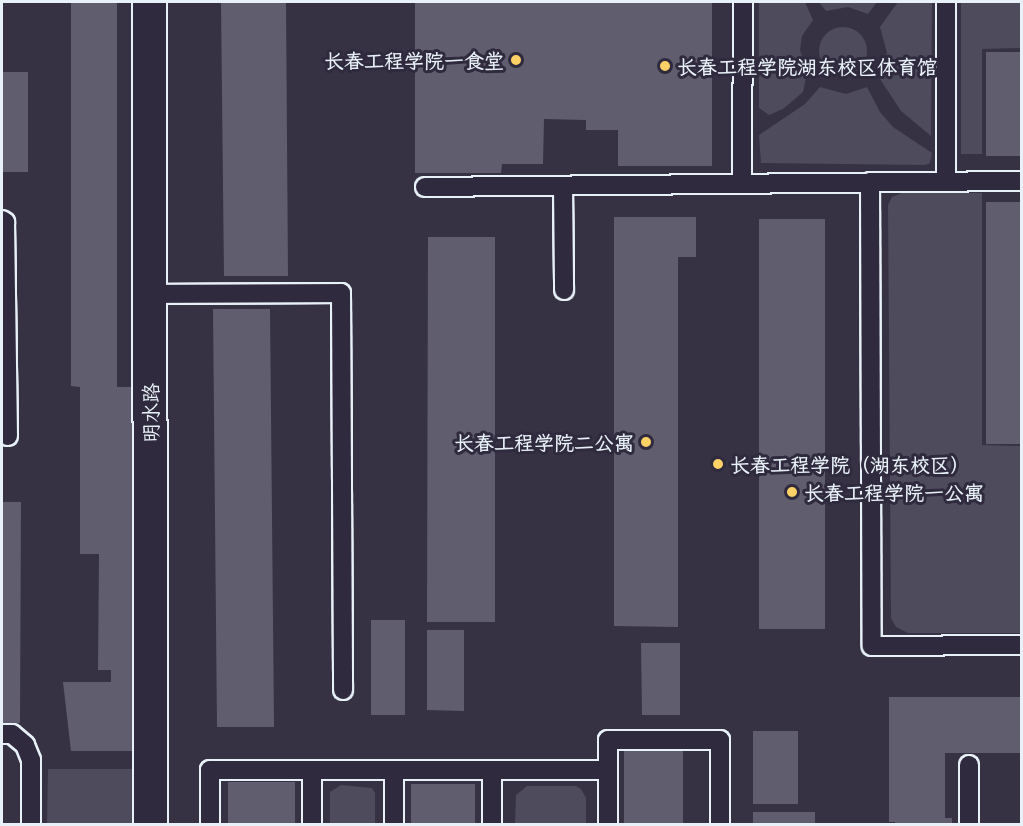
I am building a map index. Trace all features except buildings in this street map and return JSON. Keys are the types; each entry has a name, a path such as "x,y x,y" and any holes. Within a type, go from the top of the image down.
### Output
{"street":[{"name":"明水路","path":"149,2 150,825"}],"lane":[{"path":"742,184 744,2"},
{"path":"946,2 946,182"},
{"path":"424,188 1022,181"},
{"path":"870,182 872,646 1022,645"},
{"path":"563,186 564,290"},
{"path":"2,220 5,222 8,436"},
{"path":"149,294 341,293 343,690"},
{"path":"2,734 12,734 25,745 31,760 31,825"},
{"path":"608,825 608,740 720,740 720,825"},
{"path":"969,765 969,825"},
{"path":"210,825 210,770 608,770"},
{"path":"312,770 312,825"},
{"path":"394,770 394,825"},
{"path":"492,770 492,825"}],"shaded area":[{"path":"759,2 805,2 813,20 802,36 800,50 807,73 803,92 783,109 769,115 759,108"},
{"path":"819,2 877,2 868,14 848,7 826,11"},
{"path":"898,2 932,2 931,136 901,111 878,76 887,53 880,27"},
{"path":"961,2 1021,2 1021,48 982,49 982,154 961,154"},
{"path":"838,27 848,27 863,37 867,51 866,60 857,71 848,75 838,75 823,65 819,56 819,46 829,31"},
{"path":"820,87 846,94 867,87 880,112 893,127 932,153 930,163 925,165 761,163 759,135 805,104"},
{"path":"902,193 982,193 982,445 1021,446 1021,633 908,633 896,627 891,618 888,205 892,197"},
{"path":"48,769 135,769 135,824 47,824"},
{"path":"341,785 372,788 375,793 375,824 330,824 330,792"},
{"path":"527,786 576,786 581,789 586,798 586,824 515,824 516,795"}],"place":[{"name":"长春工程学院一食堂","path":"516,60"},
{"name":"长春工程学院湖东校区体育馆","path":"665,66"},
{"name":"长春工程学院二公寓","path":"646,442"},
{"name":"长春工程学院（湖东校区）","path":"718,464"},
{"name":"长春工程学院一公寓","path":"792,492"}]}
